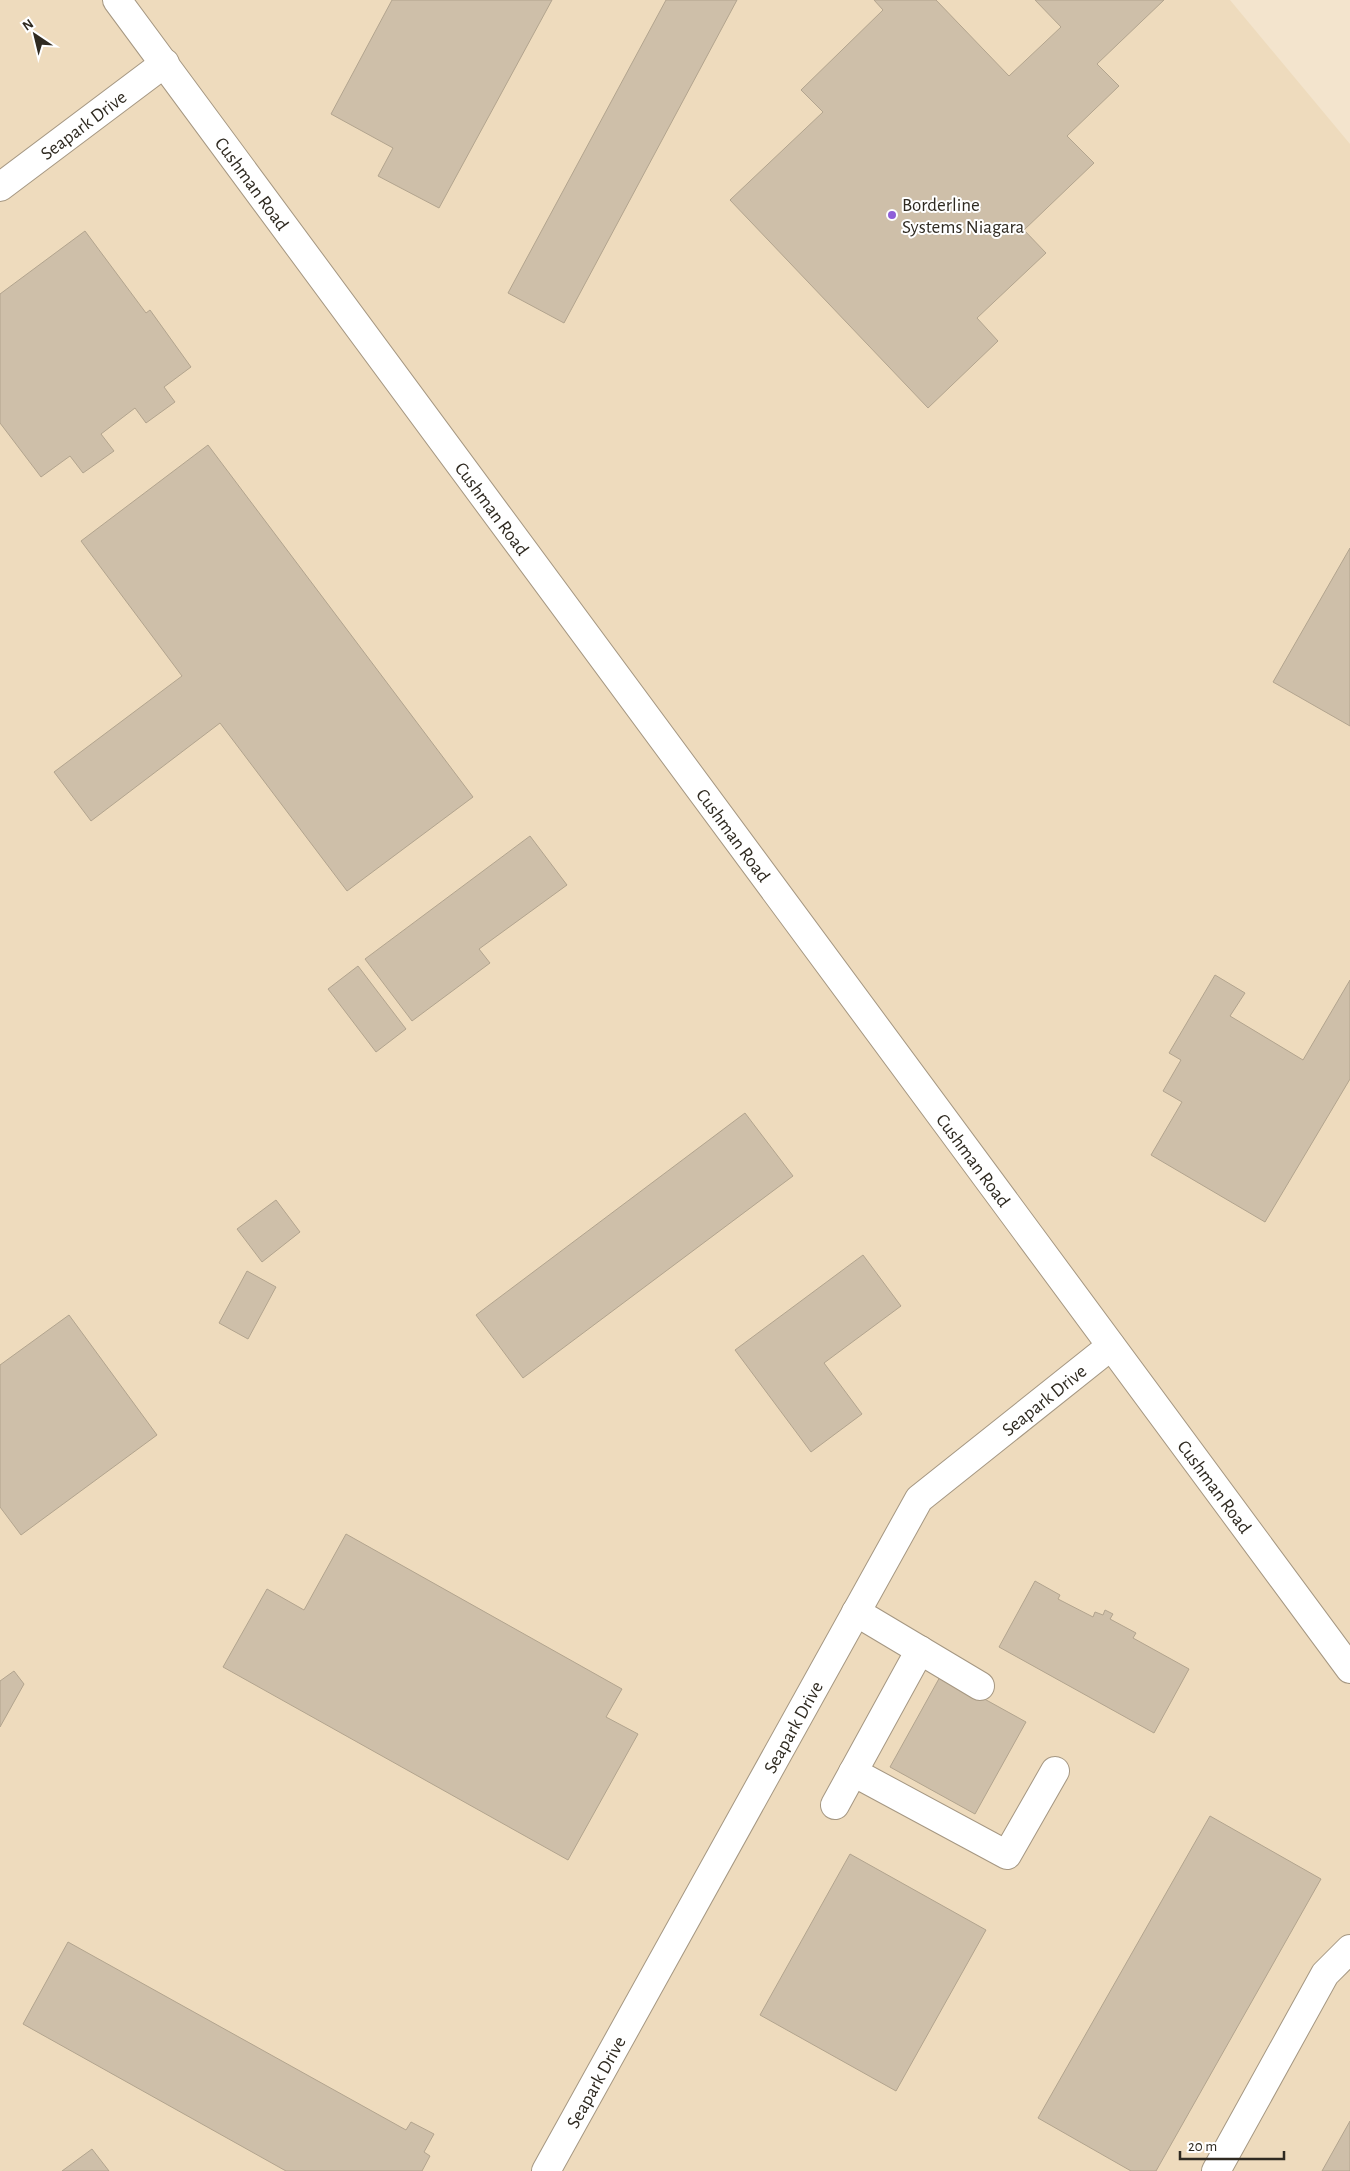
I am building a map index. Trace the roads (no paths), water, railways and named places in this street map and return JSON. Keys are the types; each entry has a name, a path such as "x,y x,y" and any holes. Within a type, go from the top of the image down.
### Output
{"street":[{"name":"Cushman Road","path":"117,0 1350,1669"},
{"name":"Seapark Drive","path":"0,187 165,63"},
{"name":"Seapark Drive","path":"546,2171 919,1499 1110,1346"},
{"path":"856,1612 980,1686"},
{"path":"834,1805 920,1650"},
{"path":"853,1772 1008,1855 1055,1771"},
{"path":"1216,2171 1325,1974 1350,1949"}],"place":[{"name":"Borderline Systems Niagara","path":"892,215"}]}
